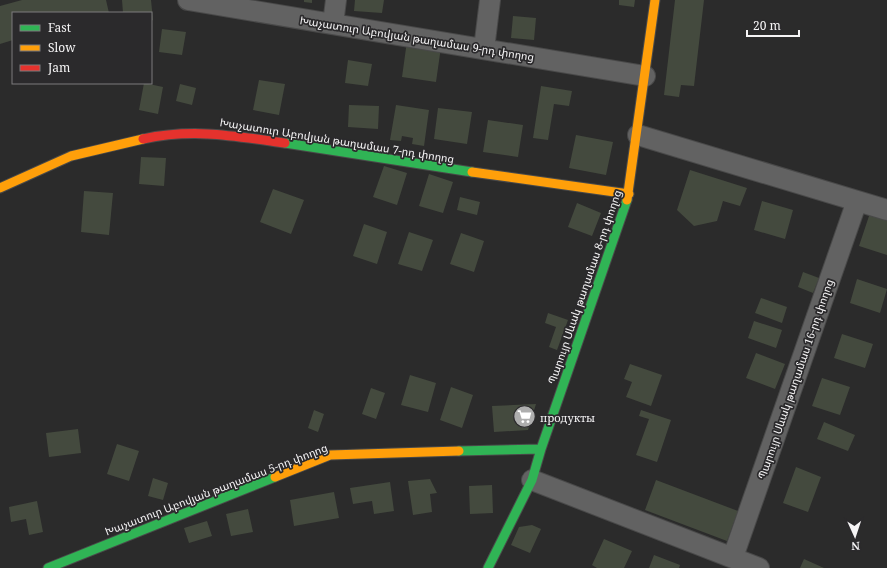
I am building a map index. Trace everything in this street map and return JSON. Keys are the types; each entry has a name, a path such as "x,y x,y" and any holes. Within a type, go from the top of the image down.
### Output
{"street":[{"name":"Խաչատուր Աբովյան թաղամաս 9-րդ փողոց","path":"188,0 645,76"},
{"path":"333,24 336,0"},
{"path":"484,49 490,0"},
{"name":"Պարույր Սևակ թաղամաս 8-րդ փողոց","path":"488,568 532,480 541,449 629,194 655,0"},
{"name":"Խաչատուր Աբովյան թաղամաս 7-րդ փողոց","path":"0,188 71,156 166,134 219,133 444,168 629,194"},
{"path":"638,135 887,210"},
{"name":"Պարույր Սևակ թաղամաս 16-րդ փողոց","path":"733,557 857,201"},
{"name":"Խաչատուր Աբովյան թաղամաս 5-րդ փողոց","path":"48,568 330,455 541,449"},
{"path":"532,480 759,568"}],"building":[{"path":"22,0 106,0 109,12 12,12 12,40 0,44 0,6"},
{"path":"122,0 151,0 153,20 152,12 123,12"},
{"path":"304,0 312,0 312,3 304,2"},
{"path":"355,0 384,0 382,13 354,11"},
{"path":"619,0 635,0 634,7 619,5"},
{"path":"675,0 704,0 694,86 681,85 679,97 664,95"},
{"path":"513,16 536,18 534,40 511,38"},
{"path":"162,29 186,32 182,55 159,52"},
{"path":"407,41 419,43 418,49 430,50 430,45 441,47 436,82 402,77"},
{"path":"348,60 372,64 368,86 345,83"},
{"path":"259,80 285,84 279,115 253,110"},
{"path":"144,84 163,87 158,114 139,110"},
{"path":"180,84 196,88 192,105 176,101"},
{"path":"541,86 572,91 569,106 554,104 548,140 533,138"},
{"path":"349,105 379,106 378,129 348,127"},
{"path":"396,105 429,110 424,146 412,144 413,138 402,136 401,141 390,140"},
{"path":"438,108 472,112 467,144 434,139"},
{"path":"488,120 523,125 518,157 483,152"},
{"path":"576,135 613,142 606,175 569,168"},
{"path":"141,157 166,158 164,186 139,184"},
{"path":"384,166 407,173 397,205 373,197"},
{"path":"690,170 747,188 740,206 723,201 717,221 694,226 677,210"},
{"path":"429,174 453,182 443,213 419,206"},
{"path":"273,189 304,200 291,234 260,222"},
{"path":"84,191 113,193 109,235 81,232"},
{"path":"460,197 480,202 477,215 457,210"},
{"path":"762,201 793,210 785,239 754,230"},
{"path":"577,203 601,213 592,236 568,227"},
{"path":"870,213 887,219 887,255 859,246"},
{"path":"364,224 387,232 377,264 353,256"},
{"path":"409,232 433,240 422,271 398,264"},
{"path":"461,233 484,241 474,272 450,264"},
{"path":"803,272 819,278 813,293 798,287"},
{"path":"857,279 887,289 880,313 850,303"},
{"path":"761,298 787,307 782,323 755,313"},
{"path":"548,313 568,320 557,350 549,347 556,327 545,323"},
{"path":"754,321 782,330 776,348 748,338"},
{"path":"842,334 873,344 865,368 834,358"},
{"path":"756,353 785,364 775,389 746,378"},
{"path":"630,364 662,375 651,406 626,397 632,382 624,379"},
{"path":"410,375 436,383 428,412 401,405"},
{"path":"822,378 850,387 840,415 812,406"},
{"path":"451,387 473,395 462,428 440,420"},
{"path":"371,388 385,393 376,419 362,414"},
{"path":"536,404 528,430 494,432 492,406"},
{"path":"314,410 324,414 318,432 308,428"},
{"path":"641,410 671,420 657,462 636,455 649,419 639,416"},
{"path":"824,422 855,435 848,451 817,439"},
{"path":"78,429 81,453 49,457 46,433"},
{"path":"117,444 139,451 129,481 107,474"},
{"path":"796,467 821,477 808,512 783,503"},
{"path":"153,478 168,483 163,500 148,496"},
{"path":"430,479 437,493 430,494 432,512 413,515 408,481"},
{"path":"656,480 738,511 727,541 645,510"},
{"path":"390,482 394,511 374,514 372,501 353,504 350,488"},
{"path":"492,485 493,513 470,514 469,486"},
{"path":"334,492 339,518 294,526 290,500"},
{"path":"37,501 43,532 29,535 26,519 11,522 9,507"},
{"path":"248,509 253,532 231,536 226,514"},
{"path":"207,521 212,536 189,543 184,528"},
{"path":"532,525 541,529 530,553 511,545 519,527"},
{"path":"604,539 632,551 624,568 597,568 592,565"},
{"path":"654,555 680,565 679,568 649,568"},
{"path":"804,559 824,568 800,568"}],"traffic: fast":[{"path":"285,143 472,172"},
{"path":"488,568 532,480 541,449 627,200"},
{"path":"459,451 541,449"},
{"path":"48,568 275,477"}],"traffic: slow":[{"path":"627,200 655,0"},
{"path":"0,188 71,156 143,139"},
{"path":"472,172 629,194"},
{"path":"275,477 330,455 459,451"}],"traffic: jam":[{"path":"143,139 179,134 214,134 285,143"}],"place":[{"name":"продукты","path":"525,417"}]}
